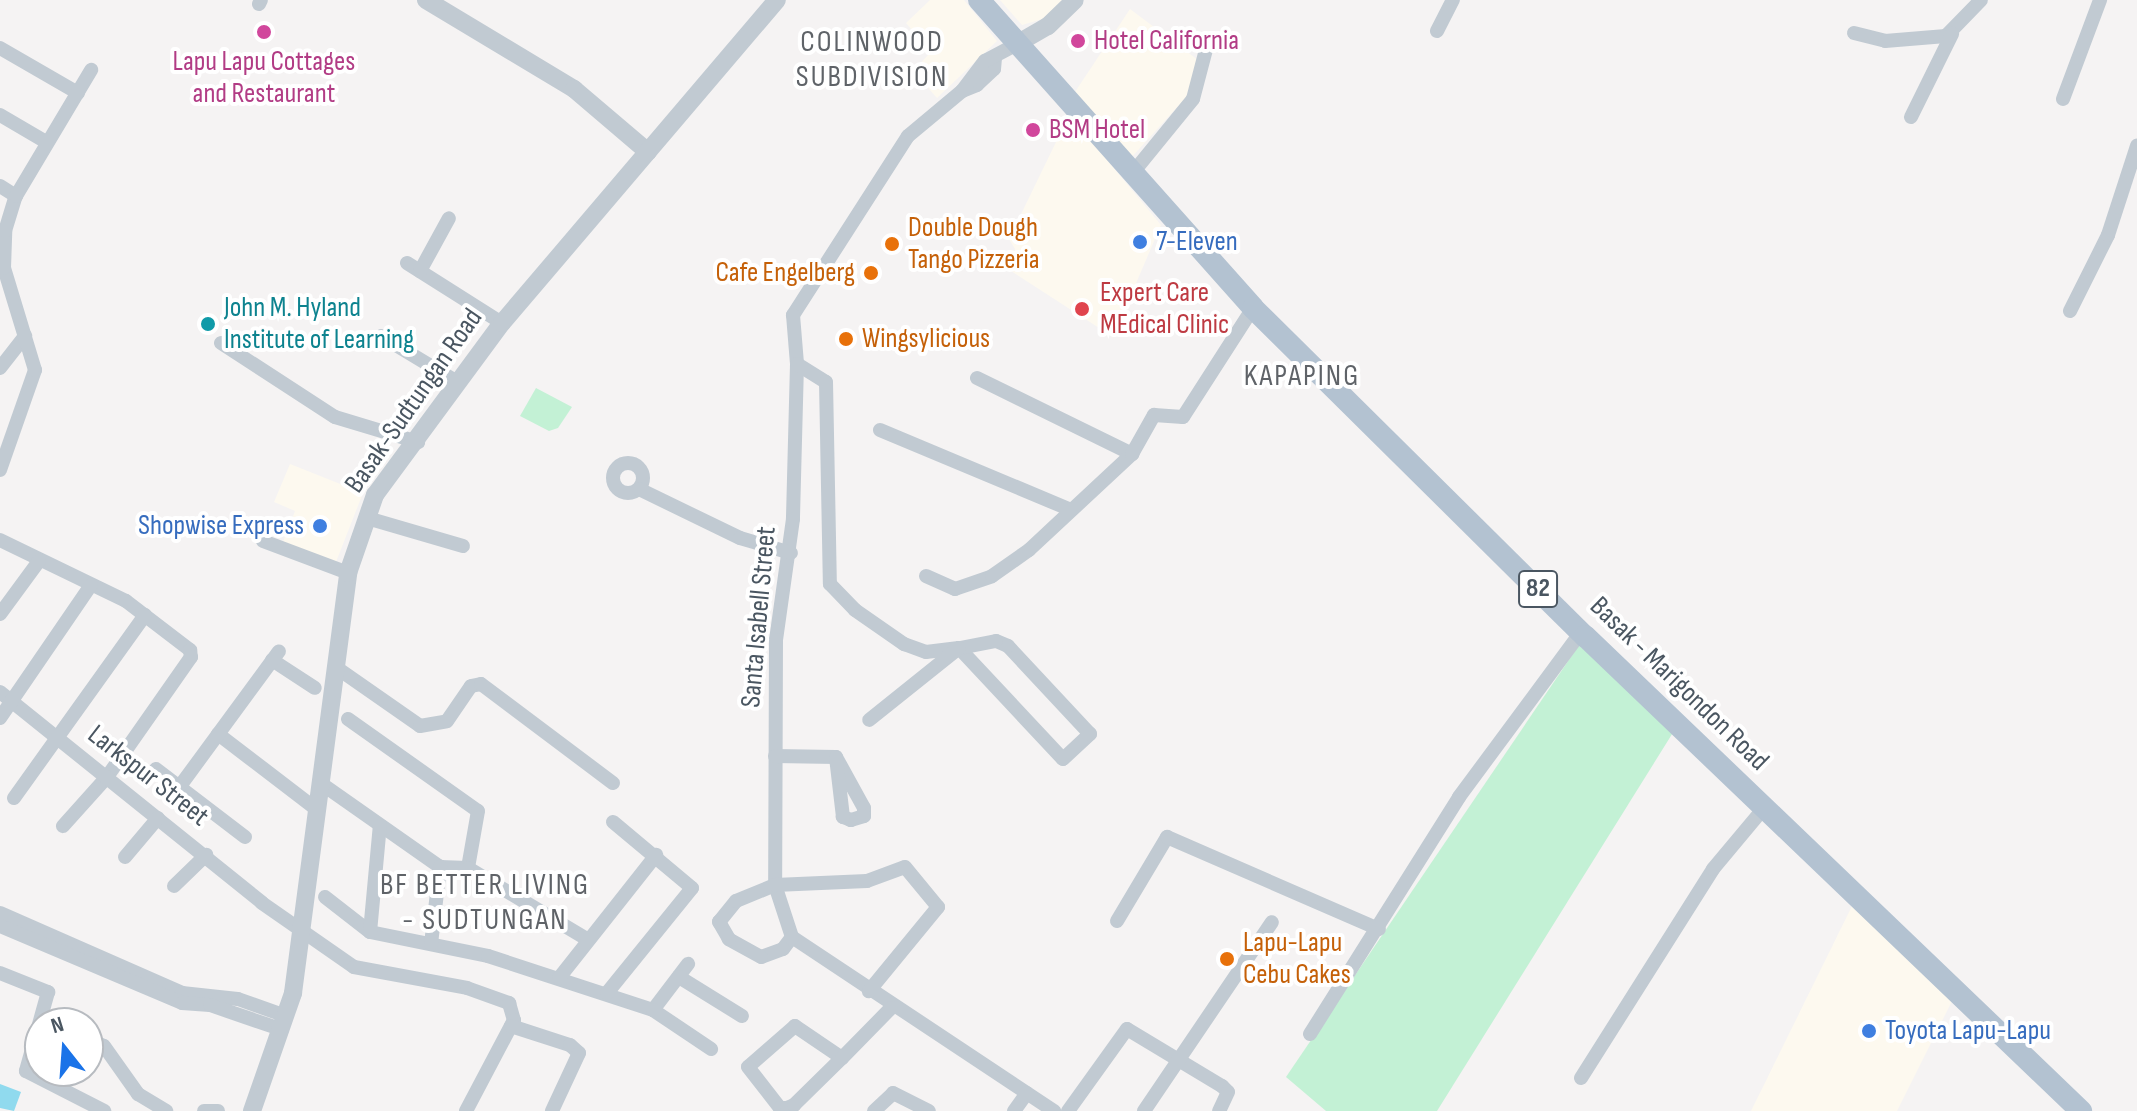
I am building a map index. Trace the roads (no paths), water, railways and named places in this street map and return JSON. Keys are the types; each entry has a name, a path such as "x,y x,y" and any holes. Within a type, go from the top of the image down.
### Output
{"main road":[{"name":"Basak - Marigondon Road","path":"979,0 1020,42 1131,175 1253,308 1581,632 2081,1111"},
{"name":"Basak - Marigondon Road","path":"994,0 1013,24 1020,42"}],"street":[{"path":"426,0 574,89 648,152"},
{"name":"Basak-Sudtungan Road","path":"252,1111 283,1022 302,928 348,573 375,495 418,442 502,323 777,0"},
{"path":"1020,42 1048,26 1075,0"},
{"path":"1437,31 1453,0"},
{"path":"1911,117 1952,34 1981,0"},
{"path":"2063,99 2100,0"},
{"path":"1854,33 1885,41 1952,34"},
{"name":"Santa Isabell Street","path":"792,937 775,885 775,756 776,640 791,553 796,307 908,136 962,91 987,76 995,58 1020,42"},
{"path":"1131,175 1193,99 1208,42"},
{"path":"0,48 78,93"},
{"path":"0,470 35,370 2,265 16,196 91,70"},
{"path":"0,115 46,142"},
{"path":"2070,311 2108,235 2137,146"},
{"path":"0,186 16,196"},
{"path":"449,218 414,267 502,323"},
{"path":"926,576 955,589 992,576 1029,550 1069,509 1132,454 1154,415 1183,417 1253,308"},
{"path":"0,368 25,336"},
{"path":"381,336 459,383"},
{"path":"221,343 335,417 418,442"},
{"path":"797,364 826,382 830,584 855,610 904,644 926,652 996,641 1008,646 1090,734 1063,759 959,648"},
{"path":"977,378 1132,454"},
{"path":"880,430 1069,509"},
{"path":"639,489 740,538 791,553"},
{"path":"367,518 463,546"},
{"path":"0,540 145,615 190,650 191,657 104,780 63,826"},
{"path":"263,541 348,573"},
{"path":"0,614 39,561"},
{"path":"4,704 91,585"},
{"path":"14,798 145,615"},
{"path":"1310,1034 1379,929 1459,797 1581,632"},
{"path":"869,720 959,648"},
{"path":"180,786 275,656 315,688"},
{"path":"337,668 420,726 447,721 471,686 481,684 613,783"},
{"name":"Larkspur Street","path":"4,704 203,857 247,898 262,903 302,928 354,967 498,997 509,1003 511,1026"},
{"path":"348,719 478,811 468,868"},
{"path":"218,734 316,809"},
{"path":"775,756 836,757"},
{"path":"156,769 245,837"},
{"path":"319,782 440,867 468,868 585,938"},
{"path":"1581,1078 1713,869 1764,808"},
{"path":"125,857 156,821"},
{"path":"607,993 692,888 613,822"},
{"path":"370,932 380,825"},
{"path":"1117,921 1167,837 1379,929"},
{"path":"559,978 585,938 656,855"},
{"path":"174,886 203,857"},
{"path":"431,944 440,867"},
{"path":"869,991 936,911 936,902 905,867 867,881 775,885 736,901 719,922 720,929 761,957 783,949 792,937 891,1008 1054,1111"},
{"path":"325,897 370,932 431,944 607,993 653,1010 711,1049"},
{"path":"0,913 182,1003 211,999 283,1022"},
{"path":"1144,1111 1272,922"},
{"path":"0,926 99,964"},
{"path":"653,1010 688,964"},
{"path":"0,973 48,992 26,1071 104,1111"},
{"path":"679,977 742,1016"},
{"path":"842,1058 795,1026 748,1067 780,1108 787,1108 842,1058 891,1008"},
{"path":"466,1111 511,1026 570,1045 579,1053 552,1111"},
{"path":"1068,1111 1127,1029 1180,1059 1228,1092 1219,1111"},
{"path":"104,1046 138,1094 166,1111"},
{"path":"874,1111 893,1093 929,1111"},
{"path":"1014,1111 1027,1093"},
{"path":"204,1111 218,1111"}],"water":[{"path":"0,1084 21,1092 14,1111 0,1108"}],"place":[{"name":"Lapu Lapu Cottages and Restaurant","path":"264,32"},
{"name":"Hotel California","path":"1078,41"},
{"name":"BSM Hotel","path":"1033,130"},
{"name":"7-Eleven","path":"1140,242"},
{"name":"Double Dough Tango Pizzeria","path":"892,244"},
{"name":"Cafe Engelberg","path":"871,273"},
{"name":"Expert Care MEdical Clinic","path":"1082,309"},
{"name":"John M. Hyland Institute of Learning","path":"208,324"},
{"name":"Wingsylicious","path":"846,339"},
{"name":"Shopwise Express","path":"320,526"},
{"name":"Lapu-Lapu Cebu Cakes","path":"1227,959"},
{"name":"Toyota Lapu-Lapu","path":"1869,1031"}],"district":[{"name":"COLINWOOD SUBDIVISION","path":"872,59"},
{"name":"KAPAPING","path":"1302,376"},
{"name":"BF BETTER LIVING - SUDTUNGAN","path":"485,902"}]}
